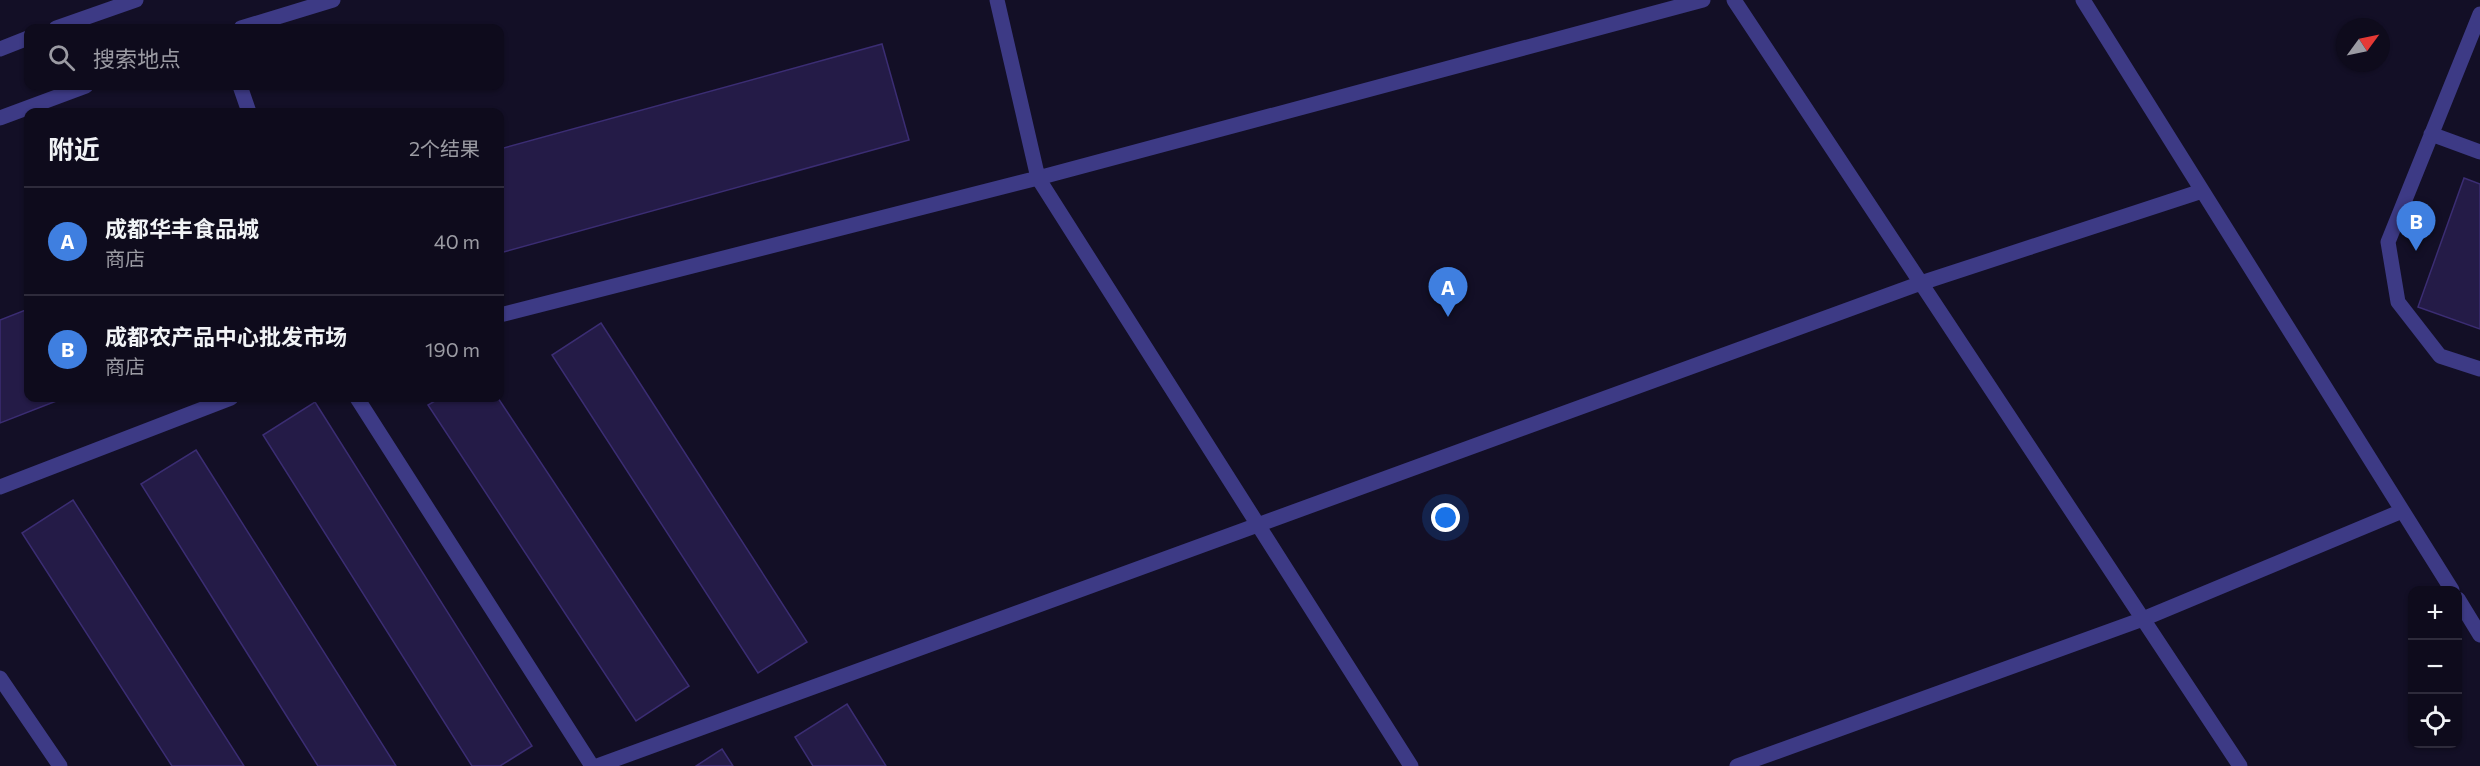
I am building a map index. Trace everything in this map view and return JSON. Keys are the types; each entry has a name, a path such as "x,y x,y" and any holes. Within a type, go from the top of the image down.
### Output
{"street":[{"path":"67,24 136,0"},
{"path":"254,24 333,0"},
{"path":"997,0 1038,178 1411,766"},
{"path":"504,314 1038,178 1703,0"},
{"path":"1734,0 2240,766"},
{"path":"2082,0 2449,586"},
{"path":"2480,14 2388,242 2398,302 2440,356 2480,369"},
{"path":"0,49 24,40"},
{"path":"27,108 75,90"},
{"path":"241,90 248,108"},
{"path":"0,118 24,109"},
{"path":"2432,134 2480,152"},
{"path":"597,766 1921,283 2202,191"},
{"path":"0,487 221,402"},
{"path":"360,402 592,766"},
{"path":"1737,766 2143,619 2402,511"},
{"path":"2462,607 2480,635"},
{"path":"0,678 60,766"}],"building":[{"path":"882,44 909,140 504,252 504,148"},
{"path":"2464,178 2480,184 2480,329 2418,307"},
{"path":"24,311 24,402 54,402 0,423 0,320"},
{"path":"601,323 807,642 758,673 552,355"},
{"path":"315,402 532,746 500,766 472,766 263,435"},
{"path":"433,402 501,402 689,686 636,721 428,405"},
{"path":"196,450 396,766 318,766 141,484"},
{"path":"73,500 244,766 172,766 22,533"},
{"path":"847,704 886,766 813,766 795,737"},
{"path":"722,749 733,766 696,766"}],"place":[{"name":"成都农产品中心批发市场","path":"2416,251"},
{"name":"成都华丰食品城","path":"1448,317"}]}
